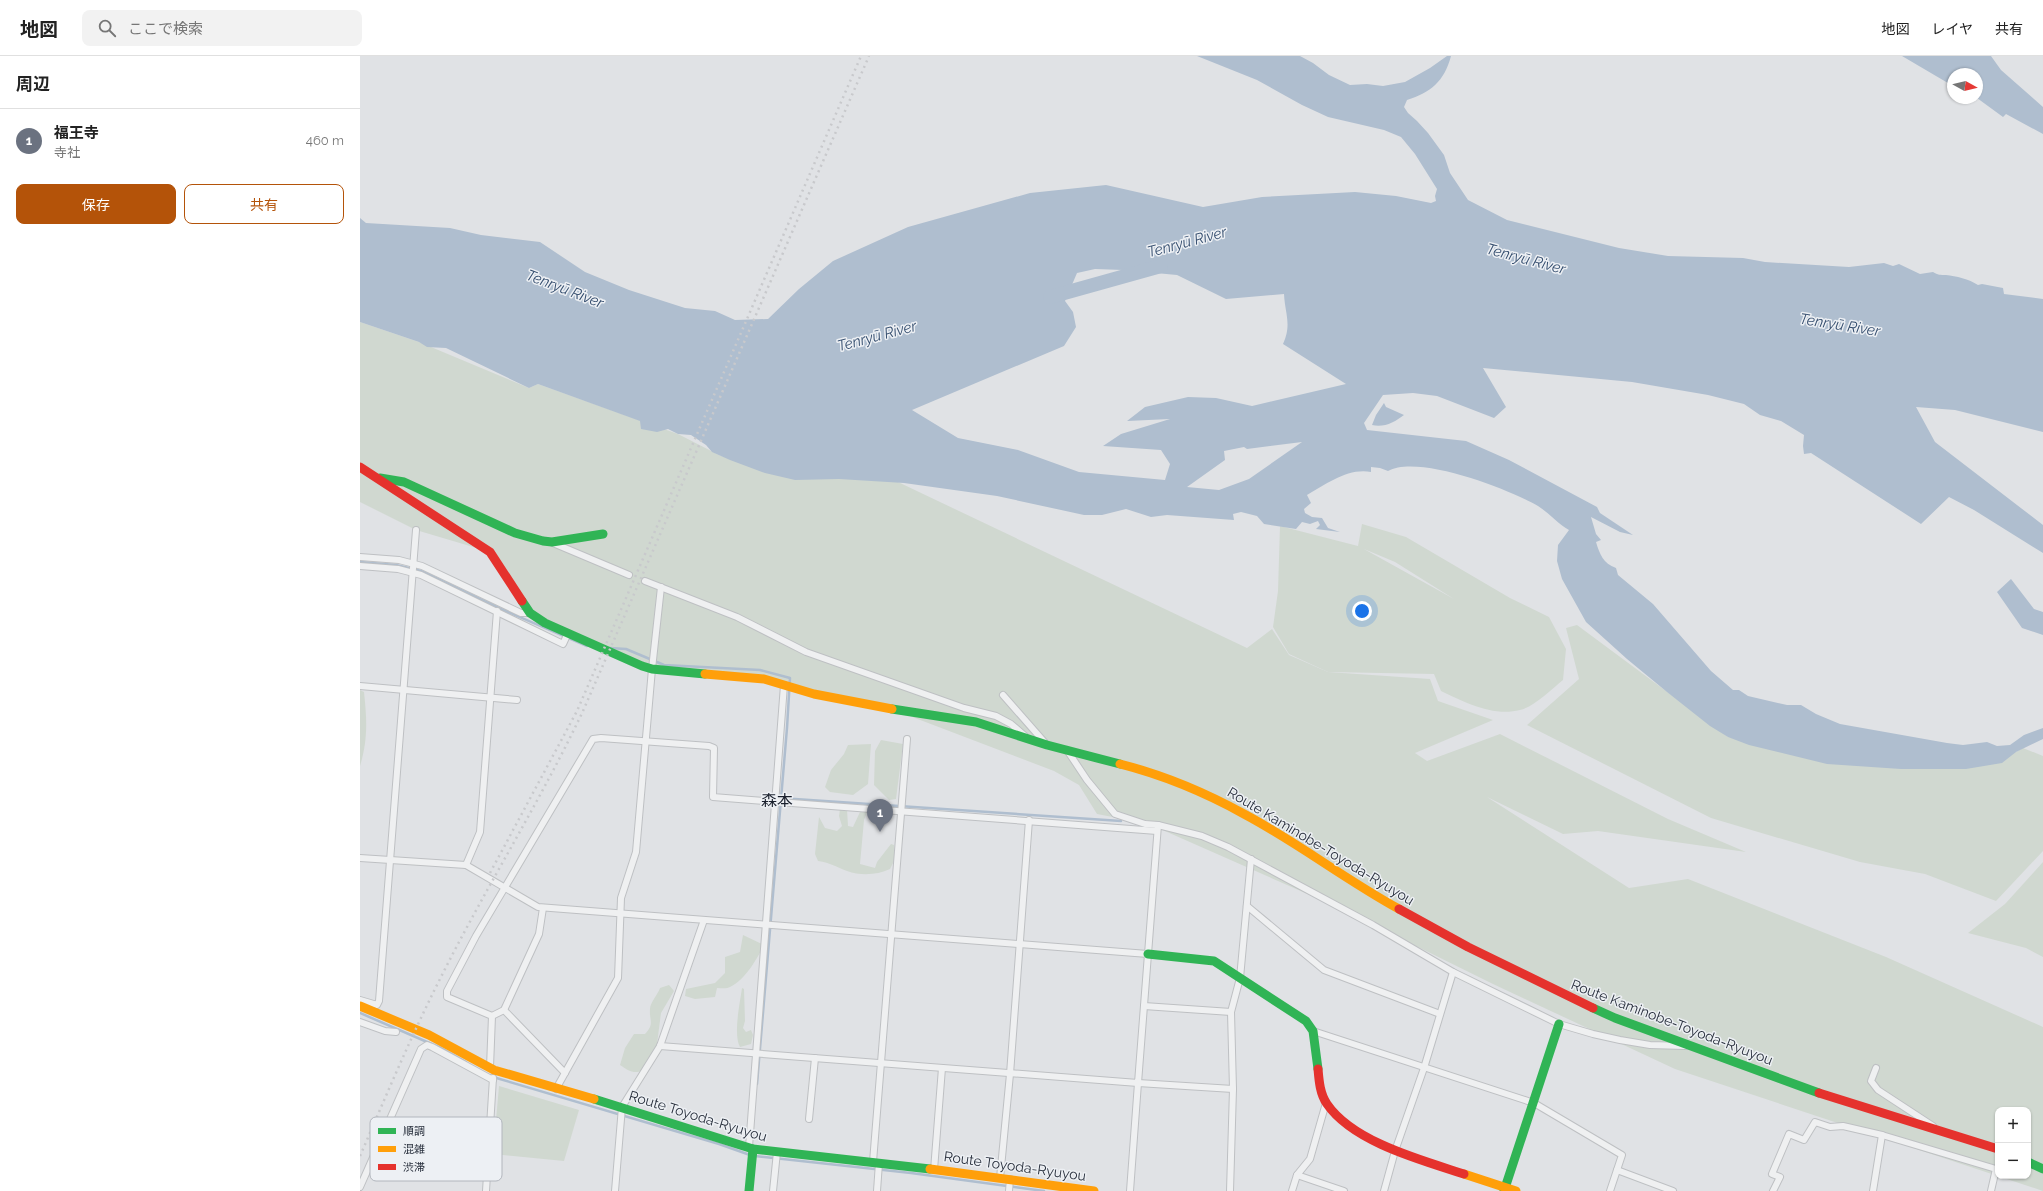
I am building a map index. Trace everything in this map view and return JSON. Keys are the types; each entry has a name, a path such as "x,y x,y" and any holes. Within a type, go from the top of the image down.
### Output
{"main road":[{"name":"Route Kaminobe-Toyoda-Ryuyou","path":"360,467 490,552 530,612 545,623 652,669 764,679 814,694 862,702 901,711 976,722 1025,736 1047,745 1139,769 1209,796 1245,814 1379,898 1468,947 1562,994 1616,1018 1830,1097 1995,1148"},
{"path":"376,478 404,482 515,533 552,542 603,534"},
{"path":"1148,954 1214,961 1306,1021 1313,1031 1320,1089 1326,1103 1342,1122 1395,1151 1505,1189 1516,1191"},
{"name":"Route Toyoda-Ryuyou","path":"360,1006 429,1035 492,1069 556,1089 622,1107 751,1148 876,1162 1094,1191"},
{"path":"1505,1189 1559,1024"},
{"path":"749,1191 751,1148"},
{"path":"2031,1163 2042,1168"}],"street":[{"path":"360,1000 377,1006 379,1001 402,690 416,530"},
{"path":"552,542 629,575"},
{"path":"360,557 412,563 422,566 521,613 530,612"},
{"path":"360,566 398,569 412,572 497,611 563,644 568,633"},
{"path":"645,581 737,617 806,652 964,708 996,716 1011,724 1025,736"},
{"path":"556,1089 618,978 621,898 636,852 645,741 661,587"},
{"path":"466,865 480,832 489,697 497,611"},
{"path":"751,1148 756,1054 784,685"},
{"path":"360,686 517,700"},
{"path":"1003,695 1047,745"},
{"path":"543,908 539,934 504,1010 492,1016 447,997 447,991 461,962 593,739 601,738 709,746 714,748 713,797 1158,828 1202,836 1228,847 1373,925 1453,972 1559,1024 1593,1034 1635,1042 1690,1046"},
{"path":"877,1191 876,1162 881,1064 892,935 900,810 907,739"},
{"path":"1067,750 1087,780 1115,814 1158,828"},
{"path":"1000,1178 1010,1074 1029,820"},
{"path":"1130,1191 1158,828"},
{"path":"360,858 466,865 538,908 766,926 851,930 892,935 1148,954"},
{"path":"1230,1191 1233,1089 1231,1012 1240,978 1251,859"},
{"path":"1247,906 1324,970 1440,1014"},
{"path":"615,1191 622,1107 660,1046 704,920"},
{"path":"1384,1191 1395,1151 1424,1068 1453,972"},
{"path":"1144,1006 1231,1012"},
{"path":"504,1010 565,1072"},
{"path":"491,1117 493,1080 492,1016"},
{"path":"360,1022 385,1031 396,1032"},
{"path":"1313,1031 1424,1068 1534,1102 1622,1155 1610,1191"},
{"path":"391,1117 421,1050 427,1045 493,1080"},
{"path":"660,1046 1010,1074 1233,1089"},
{"path":"809,1119 815,1058"},
{"path":"934,1170 942,1068"},
{"path":"1876,1068 1871,1081 1878,1090 1942,1132"},
{"path":"1292,1191 1297,1175 1310,1159 1326,1103"},
{"path":"1774,1191 1780,1177 1772,1174 1789,1134 1804,1140 1815,1122 1830,1127 1843,1126 1882,1135 1996,1169 1991,1191"},
{"path":"1873,1191 1882,1135"},
{"path":"773,1191 777,1152"},
{"path":"360,1187 370,1165"},
{"path":"1617,1170 1673,1191"},
{"path":"1297,1175 1344,1191"},
{"path":"1009,1191 1010,1179"},
{"path":"486,1191 487,1181"}],"shaded area":[{"path":"360,322 419,342 529,388 538,384 678,434 721,456 898,482 1247,648 1272,629 1289,655 1328,672 1430,679 1438,701 1493,720 1415,753 1427,761 1500,734 1668,819 1746,852 1598,831 1563,834 1487,797 1629,888 1688,879 1886,957 2043,1027 2043,1191 2007,1179 2031,1179 2031,1107 1995,1107 1995,1175 1675,1069 1493,984 1337,907 1149,824 1097,814 1079,785 1054,771 894,710 756,678 634,663 564,631 527,609 490,552 416,530 360,502"},
{"path":"1362,524 1406,537 1510,598 1549,617 1566,649 1563,680 1531,705 1520,710 1500,712 1469,704 1441,691 1434,674 1328,672 1289,654 1273,627 1278,591 1280,526 1358,546","holes":["1364,549 1395,562 1454,599"]},
{"path":"1577,625 1728,737 2016,752 2023,748 2043,756 2043,851 1996,901 1925,874 1860,862 1711,818 1527,725 1579,679 1566,628"},
{"path":"360,690 364,692 366,738 360,766"},
{"path":"881,740 903,744 896,799 889,800 874,785 875,751"},
{"path":"871,744 868,784 853,795 830,792 825,787 831,770 844,754 848,745"},
{"path":"840,809 847,809 848,826 853,827 860,812 867,812 864,820 860,864 875,868 877,862 891,844 894,845 894,861 890,869 874,874 858,874 818,861 815,854 819,817 825,828 837,831 842,826 839,816"},
{"path":"2043,862 2043,957 2026,948 1968,933 2005,904"},
{"path":"743,935 764,945 746,974 729,988 717,988 715,997 695,999 685,996 686,989 715,983 725,973 725,957 740,952"},
{"path":"669,985 674,991 661,1013 657,1044 645,1070 638,1072 629,1071 620,1065 625,1048 634,1034 645,1034 648,1030 651,1024 651,1004 660,988"},
{"path":"742,988 744,989 745,1021 743,1028 746,1032 751,1030 753,1035 751,1044 740,1047 737,1027"},
{"path":"499,1086 579,1110 564,1161 502,1155 502,1117 496,1117"}],"water":[{"path":"1197,56 1300,56 1313,63 1329,75 1350,85 1367,84 1383,86 1405,82 1430,68 1447,56 1451,56 1445,73 1435,85 1423,93 1407,100 1404,107 1428,133 1444,155 1450,173 1468,200 1507,220 1619,248 1668,256 1743,258 1765,262 1849,267 1884,263 1893,266 1899,264 1920,274 1933,272 1939,275 1954,276 1967,279 1978,285 1982,284 2003,288 2004,294 2043,299 2043,432 1955,410 1916,407 1935,442 2043,525 2043,553 1974,510 1949,497 1921,524 1811,453 1804,454 1804,435 1781,421 1760,415 1744,404 1708,395 1632,382 1483,368 1506,407 1494,418 1437,396 1413,393 1383,395 1364,423 1367,430 1466,441 1509,460 1597,507 1600,513 1633,535 1620,532 1591,517 1596,534 1601,540 1596,542 1605,561 1616,568 1618,575 1653,604 1711,671 1733,690 1739,690 1748,696 1787,705 1801,705 1816,714 1840,724 1947,743 1963,745 1987,742 1997,746 2010,745 2024,735 2043,728 2043,739 2016,752 2002,763 1966,769 1901,769 1827,764 1749,745 1728,737 1710,726 1667,692 1586,622 1562,579 1557,561 1558,545 1569,530 1538,506 1507,491 1486,483 1441,470 1420,467 1402,467 1388,471 1371,467 1371,472 1362,471 1345,475 1307,495 1311,503 1304,509 1305,513 1312,517 1322,518 1328,528 1340,532 1316,529 1320,525 1318,521 1310,524 1302,522 1296,529 1264,524 1257,516 1241,512 1233,514 1234,520 1167,515 1151,517 1126,509 1102,515 1084,515 997,496 904,483 839,479 795,480 765,473 730,460 712,452 706,445 691,435 678,434 668,429 657,432 641,429 640,421 538,384 529,388 446,348 427,347 419,342 360,322 360,218 366,223 450,228 481,235 540,242 585,272 629,290 685,308 715,311 735,320 768,319 799,289 833,261 908,227 1030,193 1106,185 1203,207 1262,197 1355,192 1396,196 1431,203 1436,201 1435,196 1437,189 1415,154 1401,137 1384,130 1328,117 1302,105 1257,80","holes":["1095,269 1177,275 1226,299 1284,294 1288,325 1283,344 1346,384 1252,406 1216,398 1188,397 1145,407 1127,421 1170,419 1121,434 1103,446 1161,450 1170,464 1165,480 1079,472 1018,450 958,438 912,410 1064,346 1076,327 1073,312 1065,301 1077,273","1302,442 1249,479 1219,490 1187,487 1225,460 1224,451 1244,447 1247,449"]},
{"path":"1902,56 1991,56 2001,70 2043,107 2043,134 2006,114 2003,117 1983,102 1983,68 1947,68 1947,82"},
{"path":"1384,403 1386,407 1404,415 1389,424 1381,426 1372,425 1376,415"},
{"path":"2011,579 2034,609 2043,612 2043,635 2022,628 1997,592"}],"waterway":[{"name":"Tenryū River","path":"1050,297 1161,266"},
{"path":"360,562 396,565 421,571 501,609 587,646"},
{"path":"610,648 626,649 664,665 760,670 790,678 757,1084"},
{"path":"780,798 1121,821"},
{"path":"360,1013 441,1048 466,1062"},
{"path":"493,1077 719,1144 750,1155"},
{"path":"755,1156 911,1173 1044,1191"}],"railway":[{"path":"490,873 577,711 861,56"},
{"path":"377,1117 409,1044 458,943 549,778 583,711 869,56"},
{"path":"360,1156 370,1133"}],"traffic: fast":[{"path":"380,478 404,482 515,533 543,541 552,542 603,534"},
{"path":"522,601 530,613 545,623 642,666 652,669 705,674"},
{"path":"892,709 976,722 1047,745 1120,764"},
{"path":"1148,954 1214,961 1306,1021 1313,1031 1318,1069"},
{"path":"1593,1008 1615,1018 1819,1093"},
{"path":"1504,1191 1559,1024"},
{"path":"594,1099 753,1149 930,1169"},
{"path":"749,1191 753,1149"},
{"path":"2031,1163 2043,1169"}],"traffic: slow":[{"path":"705,674 764,679 814,694 892,709"},
{"path":"1120,764 1168,779 1230,806 1264,825 1379,898 1399,909"},
{"path":"360,1006 429,1035 494,1070 594,1099"},
{"path":"930,1169 1094,1191"},
{"path":"1464,1174 1516,1191"}],"traffic: jam":[{"path":"360,467 490,552 522,601"},
{"path":"1399,909 1468,947 1593,1008"},
{"path":"1318,1069 1320,1087 1327,1104 1353,1129 1389,1148 1464,1174"},
{"path":"1819,1093 1995,1148"}],"place":[{"name":"福王寺","path":"880,832"}],"district":[{"name":"森本","path":"777,800"}]}
